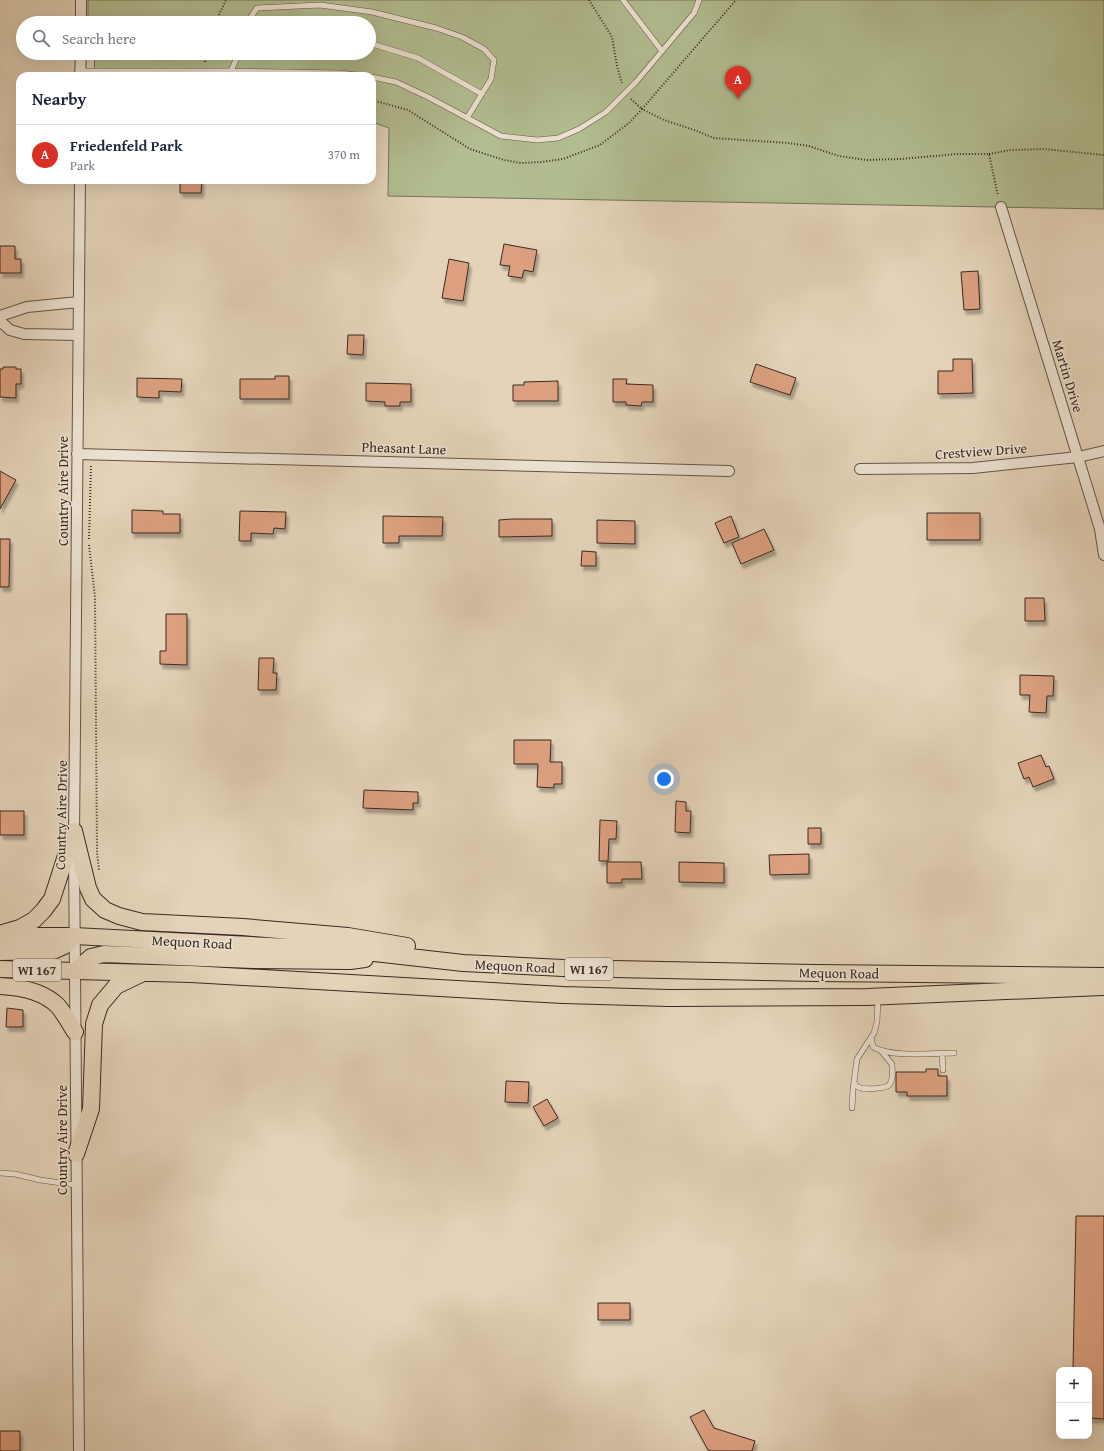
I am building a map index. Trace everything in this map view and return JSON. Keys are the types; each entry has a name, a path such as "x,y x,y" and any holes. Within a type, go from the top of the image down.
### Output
{"main road":[{"path":"0,935 20,928 34,920 52,899 74,831"},
{"path":"74,831 88,888 93,899 105,910 119,916 142,922 243,927 348,936 422,949 452,962"},
{"name":"Mequon Road","path":"0,935 74,936 348,950 452,962 571,968 816,973 1104,976"},
{"path":"0,952 53,951 64,946 74,936"},
{"path":"75,971 91,957 104,954 253,960 350,961 394,955"},
{"name":"Mequon Road","path":"0,969 191,974 562,995 669,998 878,996 1104,986"},
{"path":"76,1154 90,1109 94,1024 100,1005 116,986 143,973"},
{"path":"0,986 30,990 45,996 58,1007 75,1032"}],"street":[{"path":"81,0 81,16"},
{"path":"80,60 80,72"},
{"name":"Country Aire Drive","path":"79,1451 74,831 80,184"},
{"name":"Martin Drive","path":"1001,208 1100,529 1104,555"},
{"path":"0,316 27,307 79,302"},
{"path":"0,321 10,330 24,334 78,335"},
{"name":"Crestview Drive","path":"860,468 974,468 1078,457 1104,451"},
{"name":"Pheasant Lane","path":"77,454 729,472"}],"lane":[{"path":"73,0 81,0"},
{"path":"623,0 662,51"},
{"path":"376,78 396,82 428,97 501,136 537,140 558,138 579,129 606,112 636,82 694,13 699,0"},
{"path":"252,16 257,8 320,5 372,12 436,28 462,37 484,49 494,60 491,79 467,118"},
{"path":"376,45 418,58 482,94"},
{"path":"232,71 236,60"},
{"path":"181,72 286,72"},
{"path":"852,1108 857,1059 871,1037 877,1022 878,996"},
{"path":"854,1082 858,1087 869,1088 884,1088 890,1085 892,1077 892,1064 887,1056 873,1047 871,1037"},
{"path":"881,1051 897,1053 954,1053"},
{"path":"942,1053 943,1070"},
{"path":"0,1173 15,1174 40,1180 76,1185"}],"path":[{"path":"218,16 226,0"},
{"path":"589,0 612,37 617,66 625,93 642,109 664,120 714,138 802,145 839,156 866,160 900,159 958,154 989,154 1010,150 1044,149 1104,155"},
{"path":"376,101 408,110 470,149 504,160 521,163 563,159 600,145 629,123 736,0"},
{"path":"989,154 1001,208"},
{"path":"90,454 89,545 95,597 97,852 99,872"}],"green space":[{"path":"88,0 1104,0 1104,209 388,196 389,128 376,123 376,72 94,72 95,60 376,60 376,16 88,16"}],"building":[{"path":"180,184 202,184 201,193 180,193"},
{"path":"504,244 537,250 533,272 524,270 522,278 508,276 510,266 500,265"},
{"path":"0,246 15,246 15,259 21,259 21,273 0,273"},
{"path":"449,259 469,263 463,301 442,298"},
{"path":"978,271 980,309 964,310 961,272"},
{"path":"348,335 364,335 363,355 347,354"},
{"path":"953,359 972,359 973,393 938,394 938,371 953,371"},
{"path":"756,364 796,378 790,395 750,382"},
{"path":"3,367 16,367 16,369 21,369 21,384 16,384 16,398 0,397 0,369 3,369"},
{"path":"275,376 289,376 289,399 240,399 240,379 275,379"},
{"path":"137,378 182,379 181,392 159,391 159,398 137,397"},
{"path":"613,379 627,379 626,384 653,385 653,402 642,402 641,406 626,405 626,402 613,402"},
{"path":"558,381 558,401 513,401 513,385 524,385 524,382"},
{"path":"366,383 411,384 411,402 400,402 400,406 385,406 385,402 366,401"},
{"path":"0,471 16,480 0,509"},
{"path":"132,510 163,511 163,514 180,514 180,533 132,533"},
{"path":"240,511 286,512 285,529 274,528 273,534 251,533 251,541 239,541"},
{"path":"927,513 980,513 980,540 927,540"},
{"path":"383,516 443,517 442,536 399,536 399,543 383,543"},
{"path":"731,516 739,537 724,543 715,523"},
{"path":"552,519 552,536 499,537 499,520"},
{"path":"597,520 635,521 635,544 597,543"},
{"path":"764,529 774,550 741,564 732,543"},
{"path":"0,539 10,539 9,587 0,587"},
{"path":"582,551 596,552 596,566 581,566"},
{"path":"1025,598 1044,598 1045,621 1025,621"},
{"path":"166,614 187,614 187,665 160,664 160,651 166,651"},
{"path":"259,658 274,658 273,673 277,673 276,690 258,690"},
{"path":"1020,675 1054,676 1053,696 1047,696 1046,713 1029,712 1030,695 1020,695"},
{"path":"514,740 551,740 550,762 562,762 562,784 554,784 554,788 537,787 538,764 514,764"},
{"path":"1041,755 1046,767 1049,766 1054,779 1033,787 1029,777 1024,779 1018,763"},
{"path":"364,790 418,792 418,803 413,803 413,810 363,808"},
{"path":"676,801 686,802 686,811 691,811 690,833 675,832"},
{"path":"0,811 24,811 24,835 0,835"},
{"path":"600,820 617,821 616,839 609,839 608,861 599,861"},
{"path":"808,828 821,828 821,844 808,844"},
{"path":"809,854 809,874 770,875 769,855"},
{"path":"607,862 641,862 642,879 622,879 622,883 607,883"},
{"path":"679,862 724,863 724,883 679,882"},
{"path":"7,1008 23,1010 23,1027 6,1027"},
{"path":"926,1069 938,1069 938,1076 947,1076 947,1096 907,1096 907,1092 896,1092 896,1072 926,1072"},
{"path":"506,1081 529,1082 528,1103 505,1102"},
{"path":"547,1099 558,1118 544,1126 533,1107"},
{"path":"1076,1216 1104,1216 1104,1419 1092,1418 1092,1367 1073,1367"},
{"path":"598,1303 630,1303 630,1320 598,1320"},
{"path":"704,1410 714,1428 755,1441 752,1451 708,1450 690,1417"},
{"path":"0,1431 20,1431 20,1451 0,1451"}],"place":[{"name":"Friedenfeld Park","path":"738,99"}]}
